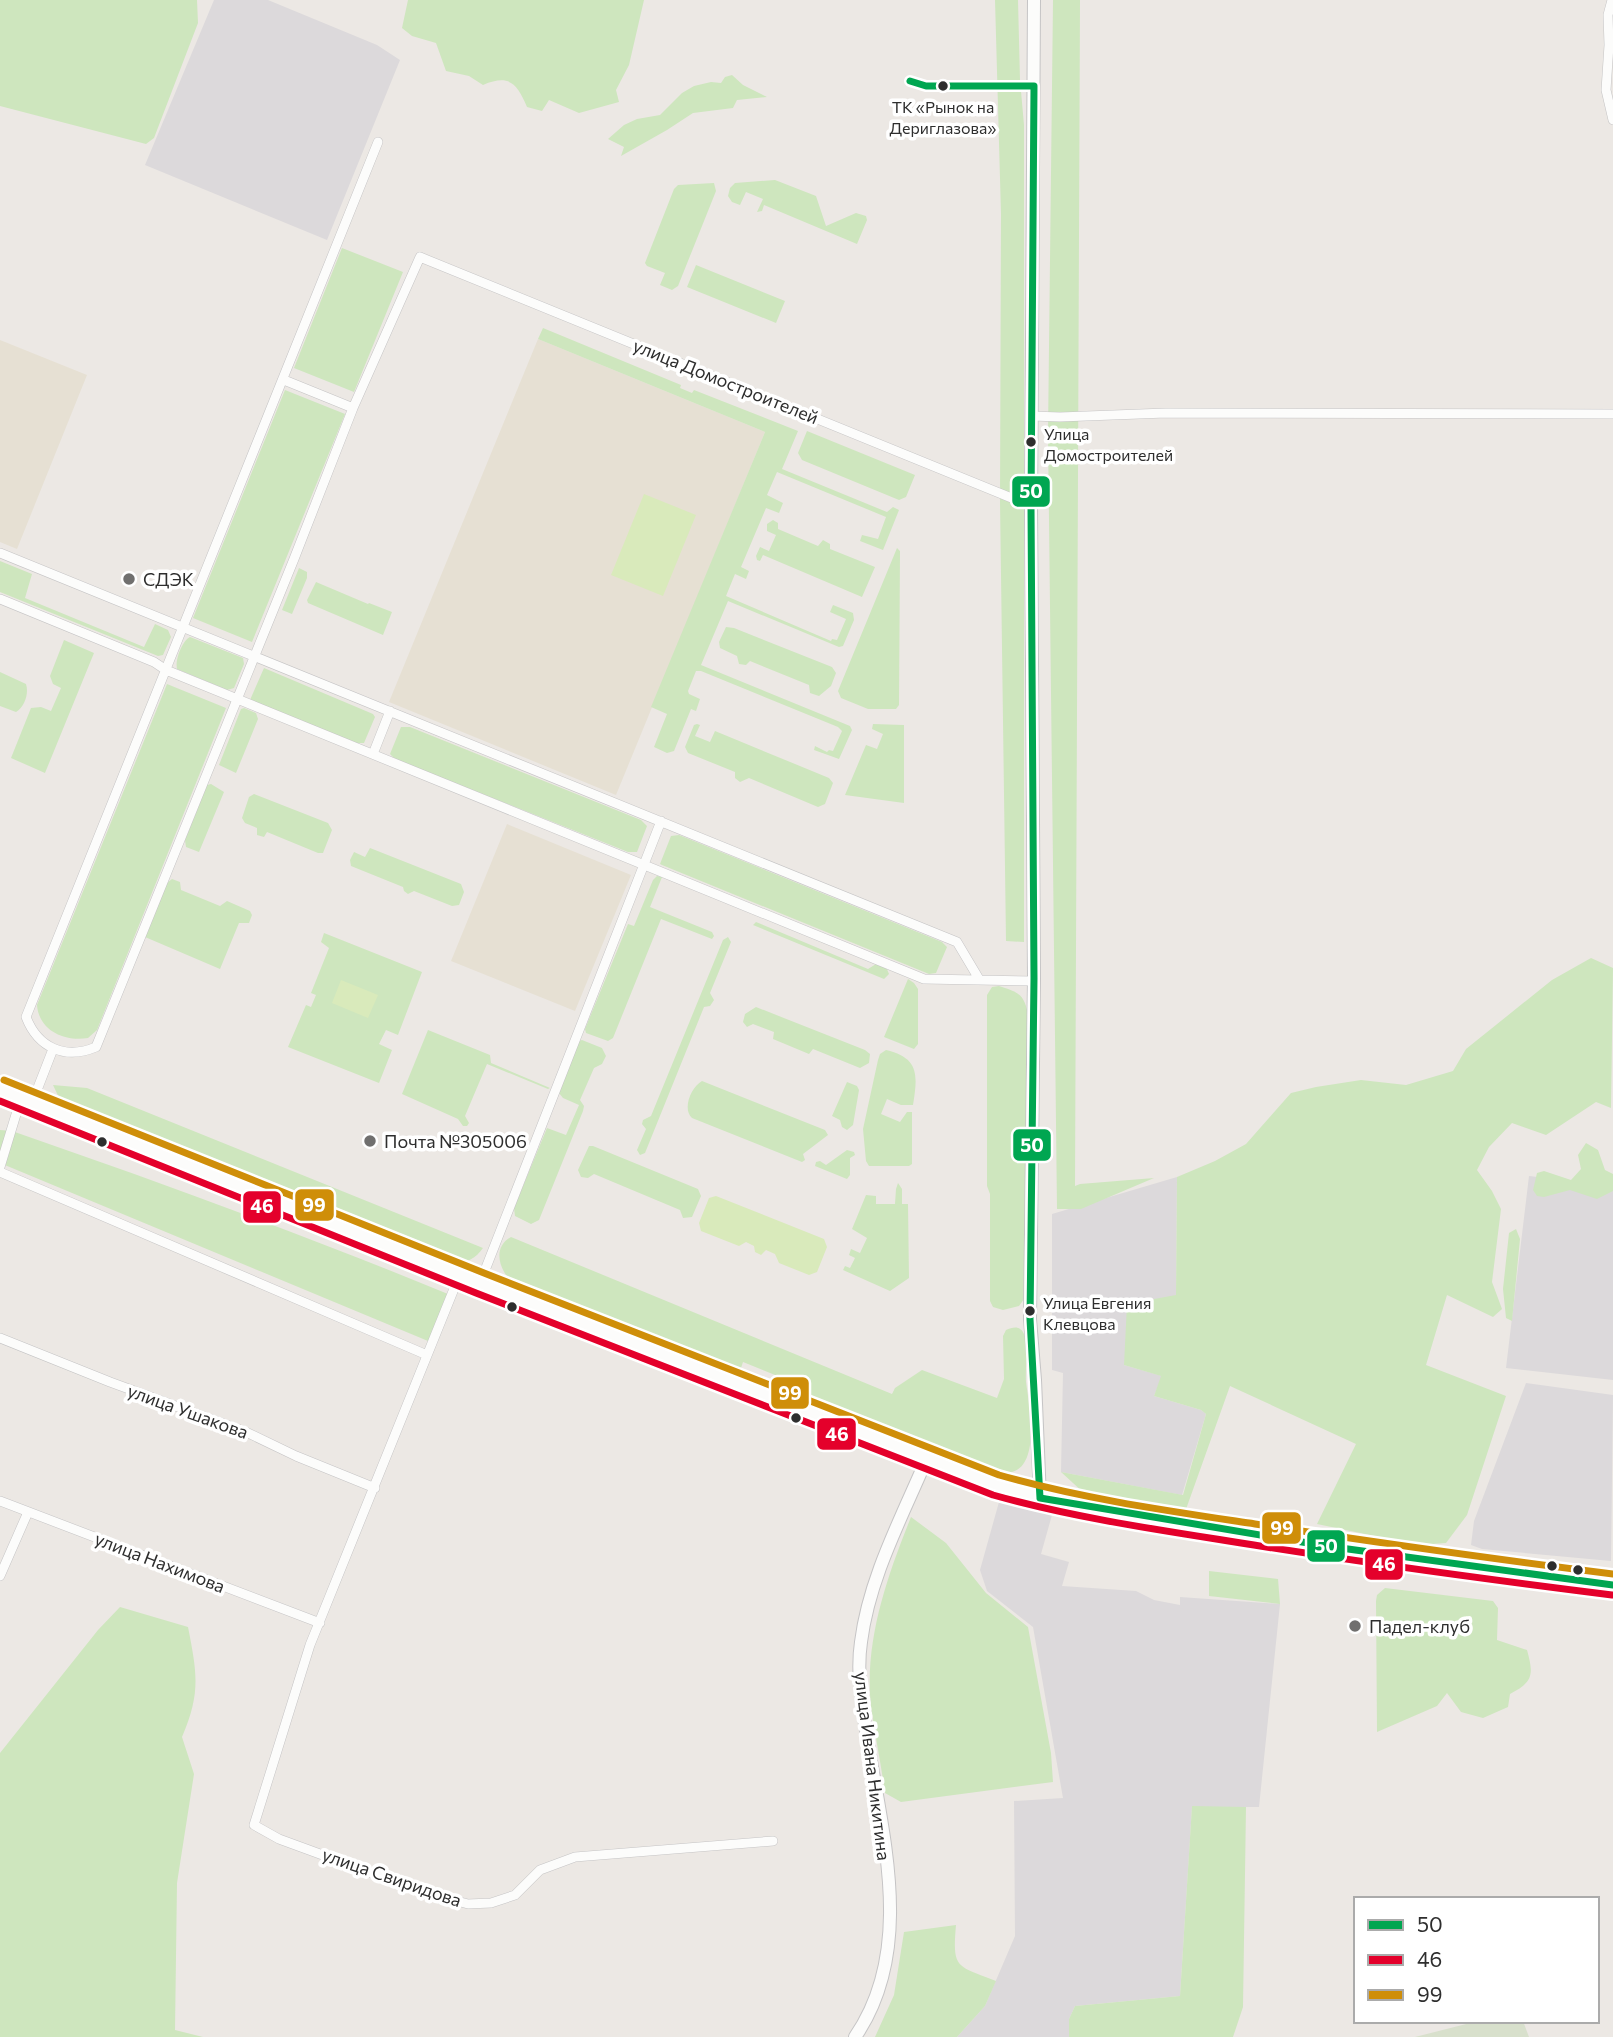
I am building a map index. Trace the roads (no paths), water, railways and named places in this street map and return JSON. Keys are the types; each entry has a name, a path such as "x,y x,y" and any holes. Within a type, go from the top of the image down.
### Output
{"main road":[{"path":"1034,0 1031,506 1034,981 1030,1319 1040,1498"},
{"path":"0,1090 480,1283 976,1478 1018,1492 1072,1504 1465,1567 1613,1585"},
{"name":"улица Ивана Никитина","path":"855,2037 871,2005 886,1958 890,1895 864,1721 860,1644 876,1580 927,1458"}],"street":[{"path":"1612,0 1608,15 1606,90 1613,120"},
{"path":"284,380 353,408 96,1047 71,1053 53,1049 38,1040 26,1017 378,142"},
{"name":"улица Домостроителей","path":"353,408 420,257 1031,506"},
{"path":"1032,416 1166,413 1613,414"},
{"path":"0,553 957,942 979,979"},
{"path":"0,599 154,662 166,670 925,979 1034,981"},
{"path":"373,754 390,711"},
{"path":"480,1283 661,821"},
{"path":"53,1049 26,1100 0,1170 427,1355"},
{"path":"320,1623 460,1274"},
{"name":"улица Ушакова","path":"0,1338 246,1432 296,1456 375,1488"},
{"name":"улица Нахимова","path":"0,1501 320,1623"},
{"path":"0,1576 28,1512"},
{"name":"улица Свиридова","path":"320,1623 310,1645 254,1825 279,1839 410,1887 468,1904 491,1903 515,1895 540,1870 575,1857 773,1841"}],"place":[{"name":"ТК «Рынок на Дериглазова»","path":"943,86"},
{"name":"Улица Домостроителей","path":"1031,442"},
{"name":"СДЭК","path":"129,579"},
{"name":"Почта №305006","path":"370,1141"},
{"name":"Улица Евгения Клевцова","path":"1030,1311"},
{"name":"Падел-клуб","path":"1355,1626"}]}
